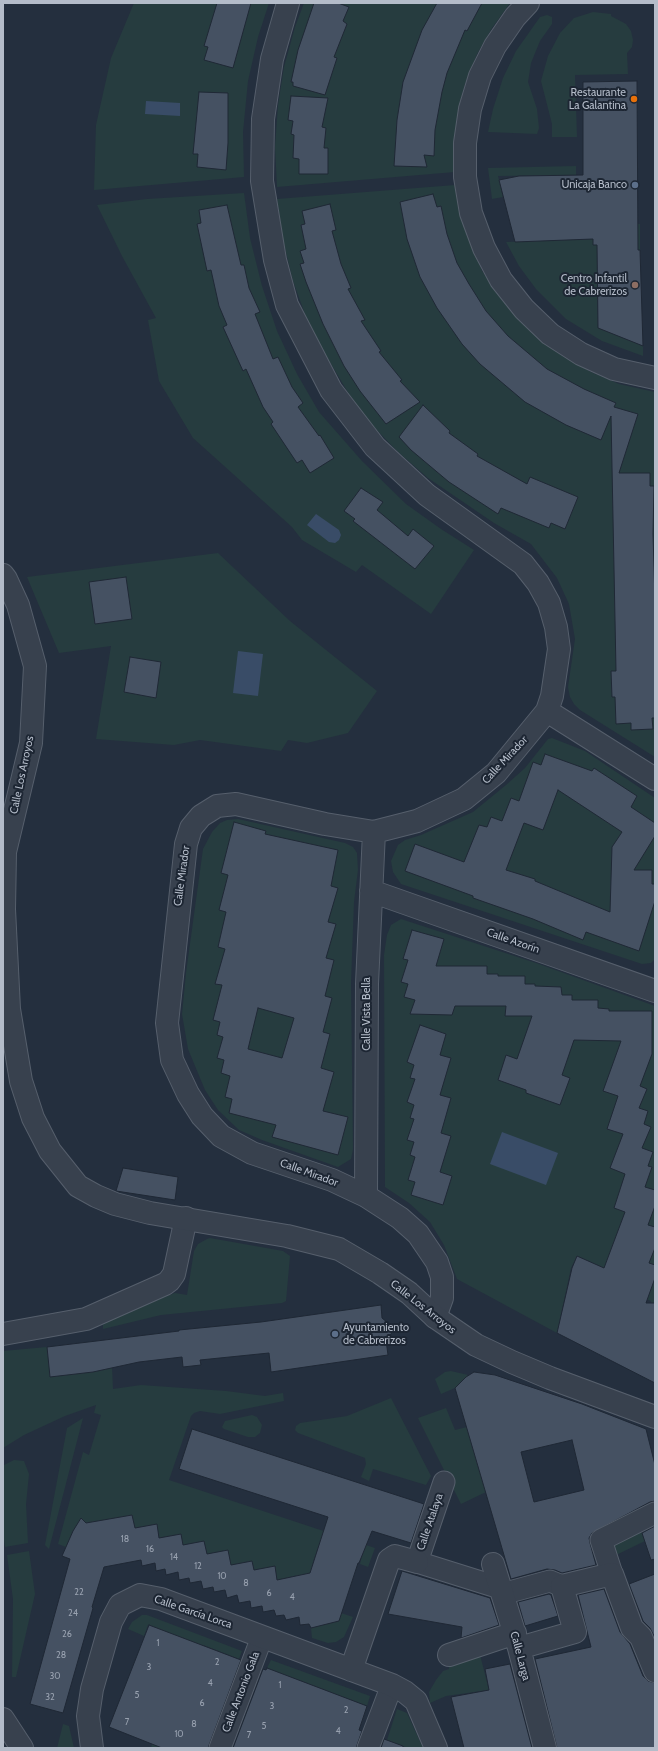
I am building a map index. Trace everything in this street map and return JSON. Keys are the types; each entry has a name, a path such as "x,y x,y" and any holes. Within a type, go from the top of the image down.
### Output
{"street":[{"path":"288,3 272,59 266,97 263,119 262,181 274,260 287,305 331,390 375,447 427,495 523,564 538,583 549,603 556,627 559,649 552,696 547,711 655,779"},
{"path":"528,3 514,17 495,46 480,76 470,109 465,143 465,177 472,213 484,248 501,280 524,309 550,334 581,354 614,369 655,378"},
{"name":"Calle Los Arroyos","path":"3,575 18,605 36,666 31,743 5,852 4,874 6,959 10,1009 21,1081 33,1118 50,1151 78,1186 115,1204 150,1213 287,1236 339,1250 380,1273 409,1293 454,1332 476,1345 512,1362 655,1417"},
{"name":"Calle Mirador","path":"435,1317 442,1298 442,1277 437,1262 418,1234 400,1218 366,1196 332,1180 252,1153 222,1136 202,1116 188,1094 172,1060 166,1023 186,844 191,828 201,816 217,806 236,804 325,824 374,832 417,821 464,800 496,773 547,711"},
{"name":"Calle Vista Bella","path":"366,1196 367,984 374,832"},
{"name":"Calle Azorín","path":"371,891 655,991"},
{"path":"3,1334 86,1319 170,1281 174,1274 186,1218"},
{"name":"Calle Atalaya","path":"417,1562 444,1482"},
{"path":"655,1513 601,1540 632,1628 641,1637 655,1671"},
{"path":"351,1670 390,1560 396,1556 501,1591 550,1581 562,1586 612,1574"},
{"name":"Calle Larga","path":"493,1564 517,1641 545,1748"},
{"path":"449,1655 517,1641 575,1632 562,1586"},
{"name":"Calle García Lorca","path":"92,1748 88,1716 92,1689 111,1622 120,1605 140,1595 161,1599 398,1688"},
{"name":"Calle Antonio Gala","path":"220,1748 262,1637"},
{"path":"368,1748 398,1688 416,1701 436,1748"},
{"path":"3,1719 22,1748"}],"green space":[{"path":"134,3 269,3 258,37 248,81 243,132 244,177 94,190 96,125 111,58"},
{"path":"304,3 510,3 492,28 477,54 465,84 458,111 454,143 455,172 277,187 275,147 278,105 284,67 295,27"},
{"path":"593,12 611,14 611,16 626,24 631,31 633,40 632,47 627,53 628,74 575,75 577,137 552,137 552,124 541,81 548,56 560,33 574,18"},
{"path":"547,15 552,17 552,24 540,41 531,63 528,82 537,109 539,128 537,134 488,132 493,109 503,78 516,51 540,17"},
{"path":"576,166 576,175 498,176 503,197 492,199 488,168"},
{"path":"455,185 465,229 482,271 500,296 541,341 564,357 591,372 619,384 655,392 655,757 580,710 574,704 570,697 568,687 575,639 569,604 557,578 531,544 494,523 428,478 397,451 370,423 349,394 325,354 306,317 293,281 283,240 277,199"},
{"path":"244,193 250,238 262,286 277,331 297,374 319,412 362,461 406,504 474,550 431,614 362,565 356,572 302,540 292,527 193,438 159,381 148,320 156,318 122,256 97,205 147,199"},
{"path":"586,224 640,224 640,250 597,251 598,327 643,346 643,356 602,341 566,319 536,289 519,266 506,242 593,239 593,245 601,245"},
{"path":"218,553 290,621 377,691 348,733 307,743 288,740 281,751 200,740 174,745 96,739 111,646 59,653 27,577"},
{"path":"552,738 585,751 655,798 655,959 651,963 642,964 401,884 393,872 391,861 398,845 405,840 421,835 473,812 525,768 548,739"},
{"path":"238,819 345,843 353,847 357,853 358,870 354,902 351,983 353,1149 351,1159 338,1167 262,1140 239,1130 218,1110 205,1090 188,1049 182,1014 186,973 203,849 212,832 220,823 227,820"},
{"path":"401,919 536,963 655,1006 655,1303 651,1303 651,1301 595,1279 595,1264 577,1256 571,1268 557,1333 457,1279 444,1245 430,1222 409,1203 385,1187 384,955 387,935 391,925"},
{"path":"210,1238 283,1251 290,1256 286,1301 282,1303 161,1315 103,1329 103,1325 107,1320 175,1293 187,1295 194,1251 198,1244"},
{"path":"47,1347 50,1377 112,1367 113,1389 141,1385 226,1391 265,1396 283,1393 284,1401 220,1414 200,1411 194,1413 191,1416 169,1480 375,1548 368,1567 360,1564 362,1555 320,1542 313,1562 310,1590 299,1575 277,1580 275,1566 254,1570 252,1561 231,1565 228,1550 207,1554 204,1541 183,1545 181,1534 159,1538 157,1524 135,1528 132,1515 94,1522 88,1525 81,1519 73,1531 66,1547 58,1544 83,1452 89,1455 101,1415 94,1413 96,1405 65,1416 24,1435 3,1448 3,1351"},
{"path":"451,1371 468,1375 455,1388 441,1394 435,1379 445,1372"},
{"path":"391,1398 431,1476 426,1485 373,1469 369,1481 361,1477 366,1464 365,1458 298,1433 295,1430 296,1426 300,1423 347,1416"},
{"path":"446,1408 455,1430 467,1427 486,1492 461,1504 418,1418"},
{"path":"252,1415 257,1417 262,1425 260,1433 255,1437 248,1437 222,1427 225,1421"},
{"path":"83,1418 49,1549 45,1545 67,1428"},
{"path":"14,1460 24,1461 29,1474 26,1504 28,1543 5,1547 3,1534 3,1468 4,1465"},
{"path":"639,1527 645,1541 614,1556 609,1542"},
{"path":"29,1551 35,1594 16,1677 12,1677 13,1599 7,1555"},
{"path":"341,1613 353,1617 344,1637 336,1642 328,1643 312,1638 311,1628 338,1621"},
{"path":"142,1615 147,1615 242,1651 239,1659 203,1645 163,1748 151,1748 177,1636 148,1625 144,1636 128,1629 132,1622"},
{"path":"479,1651 489,1690 446,1696 430,1703 429,1692 443,1671 449,1669 449,1661"},
{"path":"271,1660 370,1696 367,1706 267,1668"},
{"path":"397,1709 407,1713 423,1748 408,1748 387,1740"},
{"path":"63,1724 69,1726 74,1748 57,1748"}],"water":[{"path":"146,101 180,103 180,116 145,114"},
{"path":"316,514 339,530 341,535 339,540 335,543 329,542 307,525"},
{"path":"238,651 263,654 258,696 233,693"},
{"path":"502,1132 558,1153 546,1185 490,1164"}],"building":[{"path":"217,3 251,3 233,68 204,60 208,47 204,46"},
{"path":"314,3 338,3 349,7 343,21 347,24 334,57 337,58 325,95 293,86 293,82 291,82 298,50"},
{"path":"437,3 482,3 467,31 465,30 447,73 435,130 434,156 424,155 427,167 394,166 397,120 403,82 422,30"},
{"path":"637,81 638,250 640,250 643,346 598,328 597,245 593,245 593,239 515,242 499,180 519,176 583,175 583,82"},
{"path":"199,92 228,93 228,143 226,170 197,167 198,154 193,154"},
{"path":"291,96 328,98 322,127 326,128 324,148 328,148 328,174 299,174 299,159 293,158 294,135 291,134 293,121 288,120"},
{"path":"433,194 437,207 441,206 447,234 457,263 486,311 508,336 547,369 584,389 616,403 614,407 638,414 619,473 650,473 650,486 654,486 653,534 655,600 655,718 652,718 653,729 631,730 631,723 616,724 615,697 612,697 611,671 616,671 611,416 601,440 566,425 525,402 480,364 462,344 437,308 420,277 407,239 400,202"},
{"path":"330,204 336,230 332,231 341,264 351,288 348,289 365,320 361,321 381,351 379,352 402,380 400,381 420,402 386,424 360,391 344,366 323,324 300,264 304,263 300,251 306,249 301,225 305,224 302,211"},
{"path":"227,205 241,265 244,265 249,288 260,312 255,314 273,359 278,357 292,387 303,403 298,407 319,436 320,435 334,458 310,473 302,460 297,463 271,424 273,422 263,407 246,369 243,371 223,327 227,325 219,306 211,270 207,271 197,224 201,223 199,210"},
{"path":"423,405 450,431 449,433 478,454 477,456 527,484 530,477 578,497 565,529 551,523 549,528 501,508 498,514 449,482 411,450 399,437"},
{"path":"361,488 383,502 377,510 408,536 413,529 434,546 415,569 353,521 355,519 344,511"},
{"path":"126,577 132,619 95,624 89,582"},
{"path":"130,657 161,662 156,698 124,692"},
{"path":"545,754 592,771 594,768 637,796 631,807 655,823 655,836 634,870 652,870 652,884 655,884 655,901 639,951 586,932 583,940 533,919 473,898 473,896 405,871 415,844 464,862 479,825 487,827 491,817 502,821 511,798 519,801 533,762 541,765","holes":["558,790 622,832 612,847 610,912 535,881 535,879 506,870 524,823 543,830"]},
{"path":"234,822 266,831 265,834 338,850 331,886 338,888 328,922 336,924 326,958 334,960 325,996 332,998 323,1032 330,1034 321,1068 334,1072 323,1111 348,1117 338,1155 272,1137 276,1125 229,1113 232,1099 225,1097 230,1076 221,1073 224,1060 217,1058 223,1037 217,1035 220,1022 213,1020 222,985 215,984 225,949 218,947 226,912 219,910 228,875 221,873","holes":["258,1008 294,1018 282,1058 248,1049"]},
{"path":"412,930 444,939 436,966 487,966 487,974 498,974 498,976 525,976 525,984 561,987 562,995 572,995 572,1000 598,1000 598,1008 609,1009 609,1011 652,1011 652,1054 640,1086 647,1089 639,1108 648,1111 644,1124 651,1127 642,1148 653,1152 648,1166 652,1167 645,1187 655,1190 655,1206 648,1225 655,1227 655,1248 649,1263 655,1265 655,1278 646,1303 655,1303 655,1383 557,1333 572,1268 577,1256 604,1268 625,1212 614,1208 625,1174 610,1168 623,1134 607,1129 618,1096 603,1091 621,1041 574,1040 562,1075 570,1078 560,1105 526,1093 526,1090 498,1080 506,1055 517,1059 532,1016 505,1016 506,1006 455,1006 452,1015 410,1014 415,1000 404,997 408,984 401,982 408,960 403,959"},
{"path":"420,1025 446,1034 440,1055 451,1058 440,1095 451,1098 441,1133 451,1136 440,1172 452,1176 443,1205 411,1195 415,1182 408,1180 415,1157 410,1155 414,1142 407,1140 414,1119 410,1118 414,1105 407,1102 415,1079 410,1078 414,1065 407,1062"},
{"path":"123,1168 178,1177 175,1200 116,1191"},
{"path":"381,1305 382,1318 395,1329 386,1340 388,1355 271,1372 269,1353 200,1360 201,1365 183,1367 182,1357 139,1362 93,1372 50,1377 47,1347 179,1330 261,1322"},
{"path":"474,1372 495,1375 582,1404 646,1429 655,1465 655,1501 650,1502 592,1533 589,1538 596,1565 562,1573 547,1569 511,1579 455,1388 466,1377","holes":["572,1440 584,1490 534,1502 521,1452"]},
{"path":"192,1429 424,1504 411,1543 372,1531 358,1563 339,1621 311,1628 309,1624 300,1625 299,1617 286,1620 284,1615 276,1616 274,1610 263,1612 262,1606 251,1608 250,1601 239,1603 237,1595 227,1598 225,1590 214,1592 213,1587 203,1589 201,1581 190,1583 189,1578 179,1580 178,1572 166,1575 165,1569 156,1571 155,1563 142,1566 141,1560 104,1567 63,1713 30,1704 70,1559 62,1556 73,1531 81,1518 86,1523 132,1515 135,1528 157,1524 159,1538 181,1534 183,1545 204,1541 207,1554 228,1550 231,1565 252,1561 254,1570 275,1566 277,1580 310,1573 328,1517 179,1469"},
{"path":"655,1526 655,1559 651,1560 642,1533"},
{"path":"402,1571 490,1598 499,1625 461,1638 462,1627 388,1614"},
{"path":"655,1574 655,1638 650,1628 643,1621 629,1584"},
{"path":"604,1589 620,1632 630,1644 643,1676 648,1681 655,1683 655,1748 557,1748 535,1659 591,1647 578,1595"},
{"path":"549,1594 551,1595 558,1616 525,1626 518,1602"},
{"path":"149,1625 241,1660 208,1748 162,1748 109,1727"},
{"path":"510,1664 532,1748 464,1748 451,1697 489,1690 485,1669"},
{"path":"267,1668 367,1706 359,1730 362,1731 356,1748 233,1748 263,1669 266,1670"},
{"path":"384,1739 403,1746 403,1748 381,1748"}],"place":[{"name":"Restaurante La Galantina","path":"634,99"},
{"name":"Unicaja Banco","path":"635,185"},
{"name":"Centro Infantil de Cabrerizos","path":"635,285"},
{"name":"Ayuntamiento de Cabrerizos","path":"335,1334"}]}
